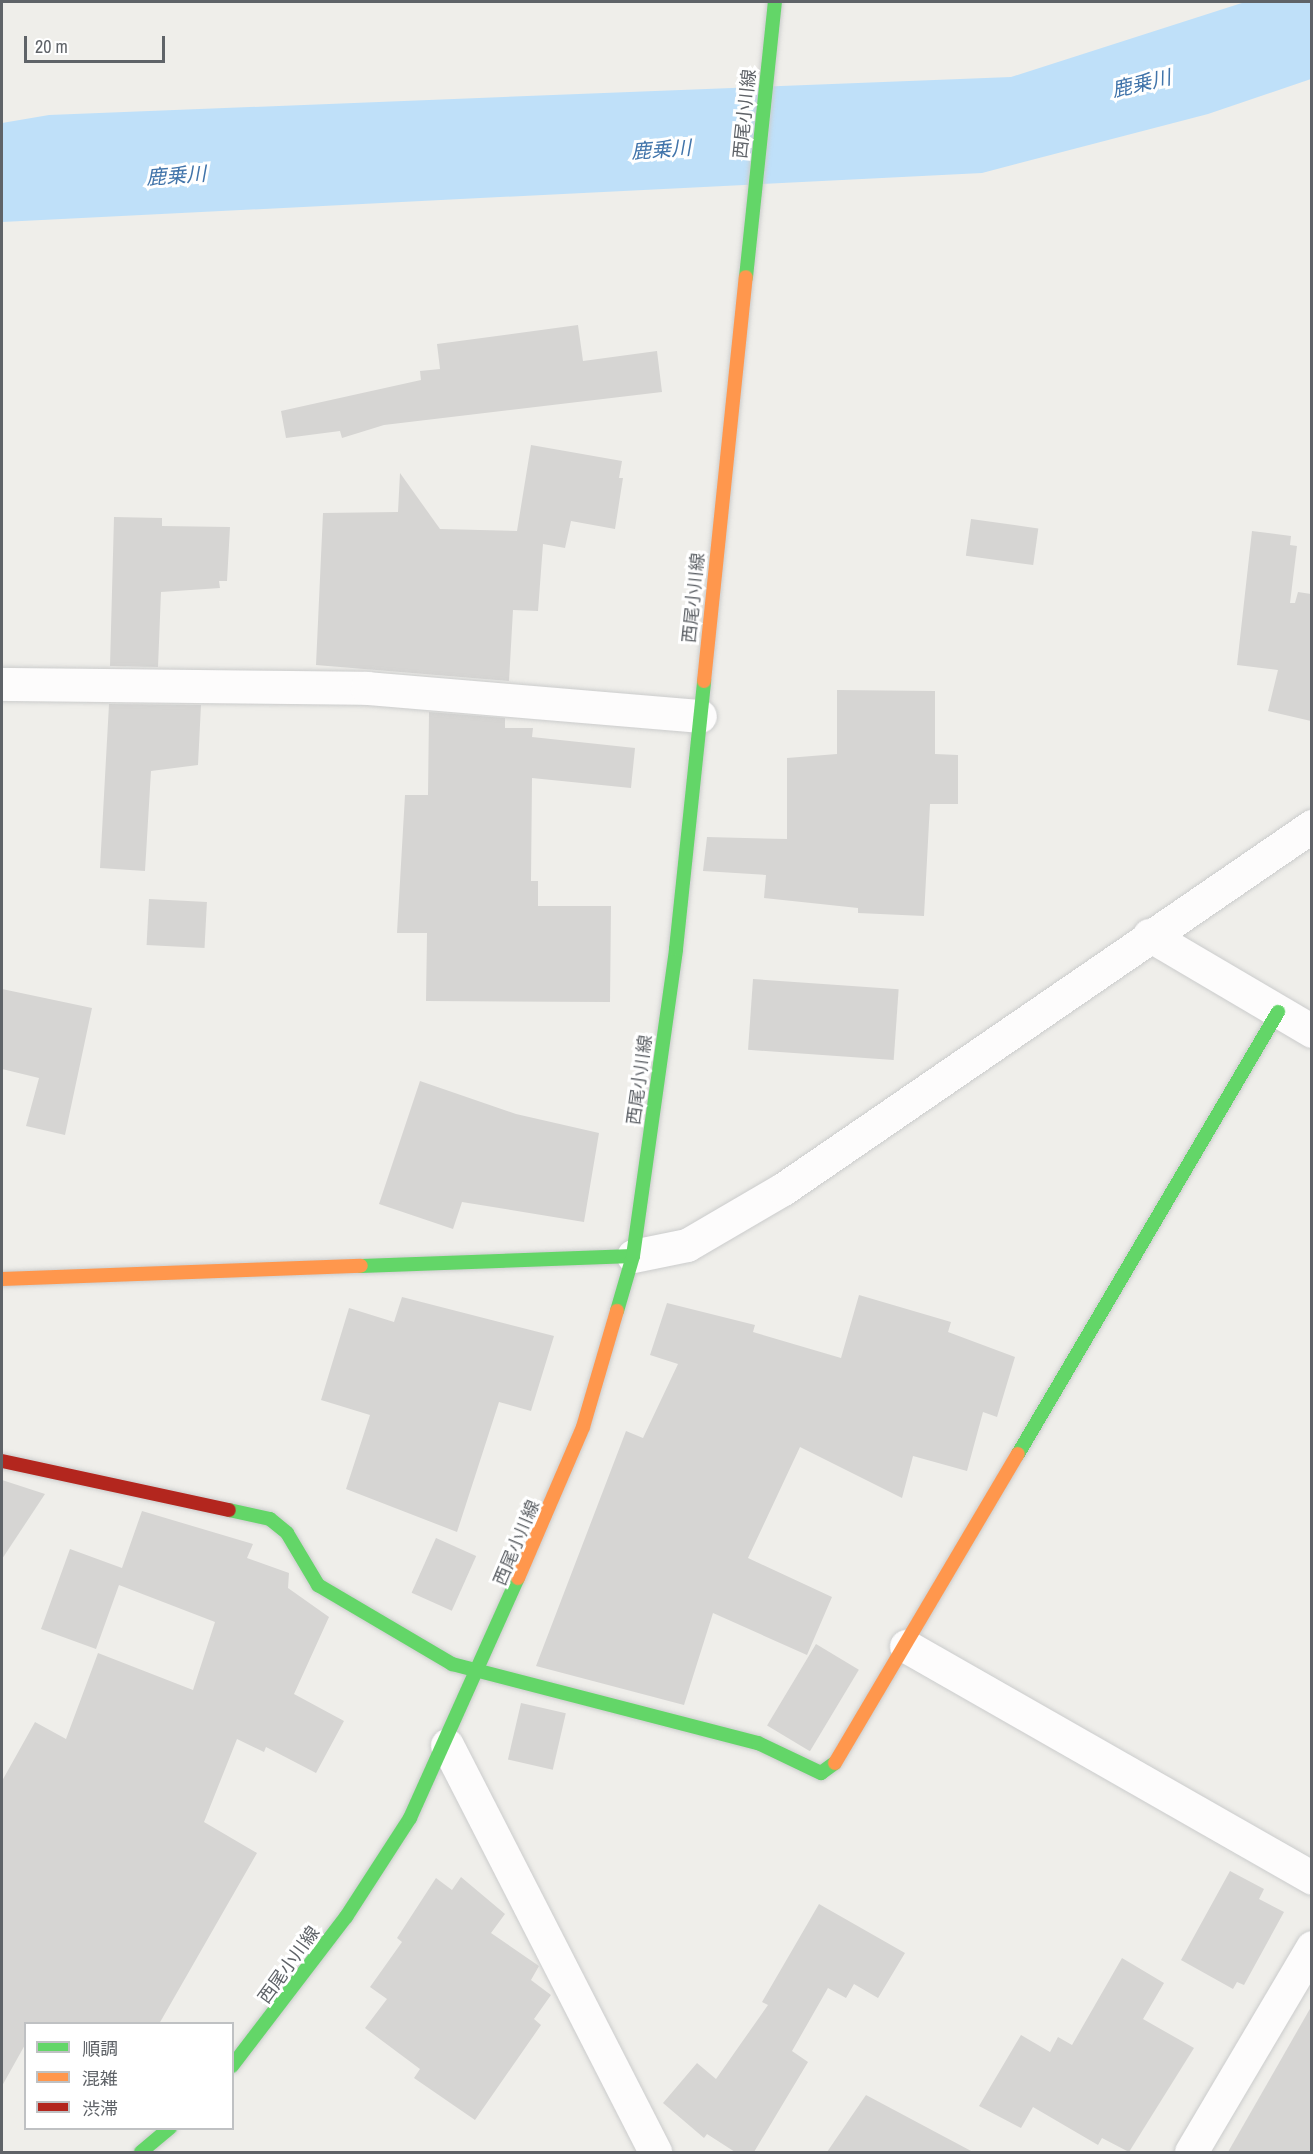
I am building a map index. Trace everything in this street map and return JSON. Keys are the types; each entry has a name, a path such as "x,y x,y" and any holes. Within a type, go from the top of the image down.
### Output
{"street":[{"name":"西尾小川線","path":"234,2063 346,1917 410,1818 447,1745 479,1675 583,1427 633,1256 676,949 775,2"},
{"path":"2,684 367,688 700,716"},
{"path":"2,1279 633,1256 687,1245 783,1189 1149,935 1311,826"},
{"path":"1149,935 1311,1031"},
{"path":"2,1461 270,1519 287,1533 318,1585 342,1604 479,1675 758,1743 821,1773 831,1770 1278,1012"},
{"path":"906,1646 1311,1878"},
{"path":"447,1745 655,2152"},
{"path":"1191,2152 1311,1947"},
{"path":"141,2152 168,2130"}],"water":[{"name":"鹿乗川","path":"1245,2 1311,2 1311,79 1208,114 982,173 2,222 2,123 49,115 1011,77"}],"building":[{"path":"578,325 583,361 657,351 662,392 384,425 342,438 340,431 286,438 281,411 421,380 420,371 440,369 437,344"},
{"path":"531,445 622,461 619,478 623,478 615,529 571,521 565,548 543,544 538,611 513,610 509,681 316,665 323,513 398,512 400,473 440,529 517,531"},
{"path":"114,517 162,518 162,526 230,527 227,581 219,581 220,588 161,592 158,667 110,666"},
{"path":"971,519 1038,528 1033,565 966,556"},
{"path":"1252,531 1291,536 1290,545 1297,546 1290,603 1295,603 1298,592 1311,594 1311,721 1268,711 1278,670 1237,665"},
{"path":"837,690 935,691 935,754 958,755 958,804 930,804 924,916 858,913 858,908 764,898 766,875 703,871 707,837 787,839 787,758 837,754"},
{"path":"109,704 201,705 198,765 151,771 145,871 100,868"},
{"path":"429,712 505,718 505,728 533,728 532,737 635,748 631,788 532,778 531,881 538,881 538,906 611,906 610,1002 426,1001 427,933 397,933 405,795 428,795"},
{"path":"149,899 207,902 205,948 147,945"},
{"path":"753,979 899,989 894,1060 748,1050"},
{"path":"2,989 92,1008 65,1135 26,1126 39,1078 2,1069"},
{"path":"420,1081 516,1114 599,1133 584,1222 462,1202 453,1229 379,1204"},
{"path":"859,1295 951,1322 948,1332 1015,1357 997,1417 983,1412 967,1471 913,1456 902,1498 800,1447 748,1558 832,1597 807,1655 713,1613 684,1705 536,1666 626,1431 643,1438 678,1364 650,1355 667,1303 755,1325 753,1332 841,1358"},
{"path":"402,1297 554,1336 531,1411 499,1402 457,1532 346,1489 370,1415 321,1400 349,1308 394,1322"},
{"path":"2,1480 45,1494 2,1559"},
{"path":"142,1511 253,1544 247,1558 289,1573 288,1588 329,1617 294,1694 344,1721 316,1773 266,1747 264,1752 237,1739 204,1822 257,1853 160,2022 24,2022 24,2047 2,2086 2,1781 35,1722 66,1739 98,1653 193,1690 215,1622 119,1585 96,1649 41,1629 70,1549 122,1568"},
{"path":"436,1538 476,1556 452,1611 412,1593"},
{"path":"816,1644 859,1670 810,1751 767,1725"},
{"path":"521,1703 566,1713 553,1770 508,1760"},
{"path":"1230,1871 1264,1889 1259,1899 1284,1912 1244,1985 1237,1982 1233,1989 1181,1960"},
{"path":"461,1877 505,1914 491,1933 539,1966 531,1980 551,1995 534,2019 541,2025 475,2120 414,2078 420,2069 365,2028 387,1999 370,1987 402,1942 397,1938 436,1878 452,1890"},
{"path":"819,1904 905,1953 878,1998 854,1984 846,1998 828,1988 792,2051 808,2062 754,2152 735,2152 707,2134 704,2138 663,2103 697,2063 716,2079 768,2005 762,2002"},
{"path":"1122,1958 1164,1983 1143,2019 1194,2048 1129,2152 1102,2138 1098,2145 1033,2107 1021,2128 979,2106 1021,2035 1050,2052 1058,2037 1072,2045"},
{"path":"1311,2007 1311,2152 1228,2152"},
{"path":"866,2095 973,2152 827,2152"}],"traffic: fast":[{"path":"746,277 775,2"},
{"path":"617,1311 633,1256 676,949 704,681"},
{"path":"1018,1454 1278,1012"},
{"path":"361,1266 633,1256"},
{"path":"229,1510 270,1519 287,1533 318,1585 452,1664 758,1743 821,1773 835,1763"},
{"path":"234,2063 346,1917 410,1818 518,1578"},
{"path":"141,2152 168,2130"}],"traffic: slow":[{"path":"704,681 746,277"},
{"path":"2,1279 361,1266"},
{"path":"518,1578 583,1427 617,1311"},
{"path":"835,1763 1018,1454"}],"traffic: jam":[{"path":"2,1461 229,1510"}]}
